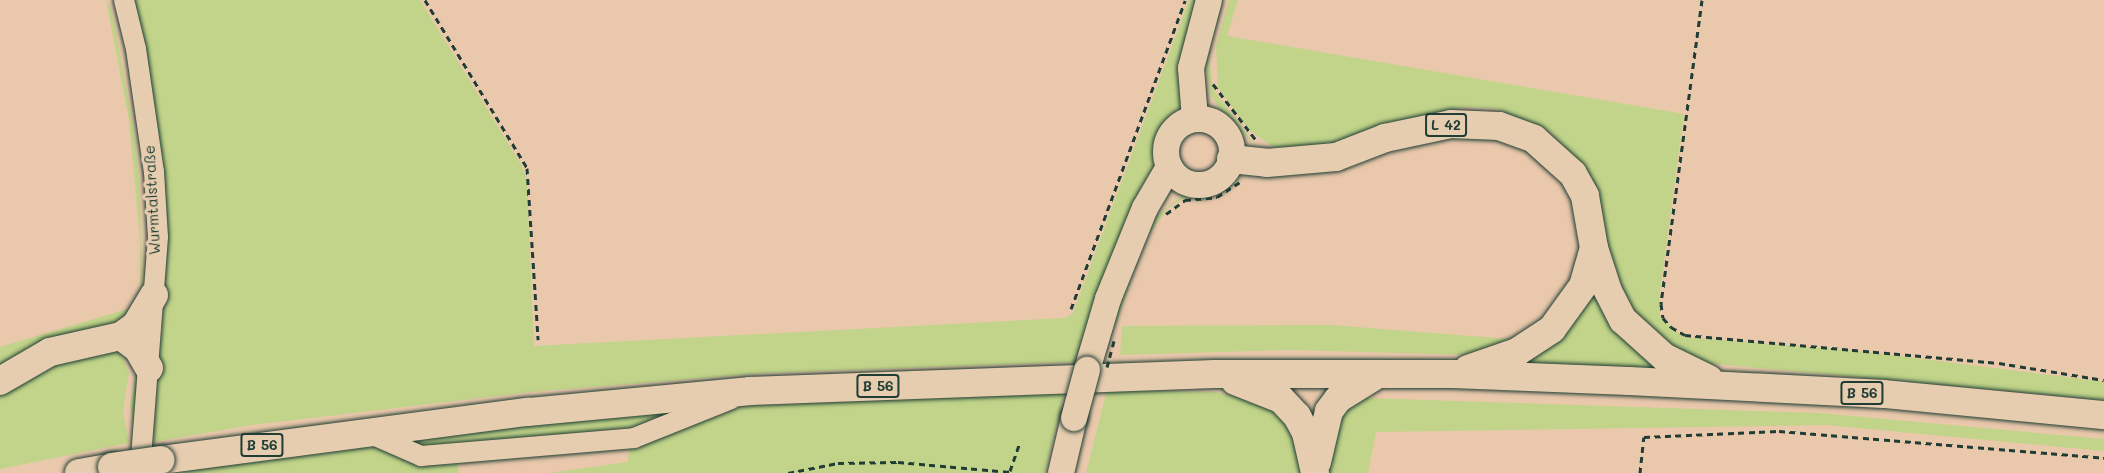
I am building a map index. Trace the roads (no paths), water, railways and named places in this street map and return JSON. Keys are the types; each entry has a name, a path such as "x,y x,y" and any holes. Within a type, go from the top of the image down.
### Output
{"highway":[{"name":"L 42","path":"1243,160 1336,157 1385,138 1451,124 1499,126 1534,139 1573,174 1585,196 1594,248"},
{"path":"1453,375 1517,352 1552,329 1582,286 1594,248"},
{"path":"1594,248 1615,308 1635,335 1664,357 1725,386"},
{"path":"0,381 50,352 120,336 136,325 154,295"},
{"path":"120,336 138,349 149,368"},
{"name":"B 56","path":"1215,374 1281,399 1306,433 1315,473 1329,411 1338,399 1378,374"},
{"name":"B 56","path":"79,473 112,467 150,466 363,431 750,392 1215,374 1453,375 1725,386 1884,394 2104,415"}],"main road":[{"path":"1195,119 1191,68 1209,0"},
{"path":"1195,119 1216,123 1224,130 1232,148 1243,160 1216,181 1201,185 1177,174 1166,156 1170,137 1177,127 1195,119"},
{"path":"1061,473 1074,418 1110,336 1135,233 1177,174"}],"street":[{"name":"Wurmtalstraße","path":"124,0 136,49 154,172 158,237 149,368 150,466"}]}
